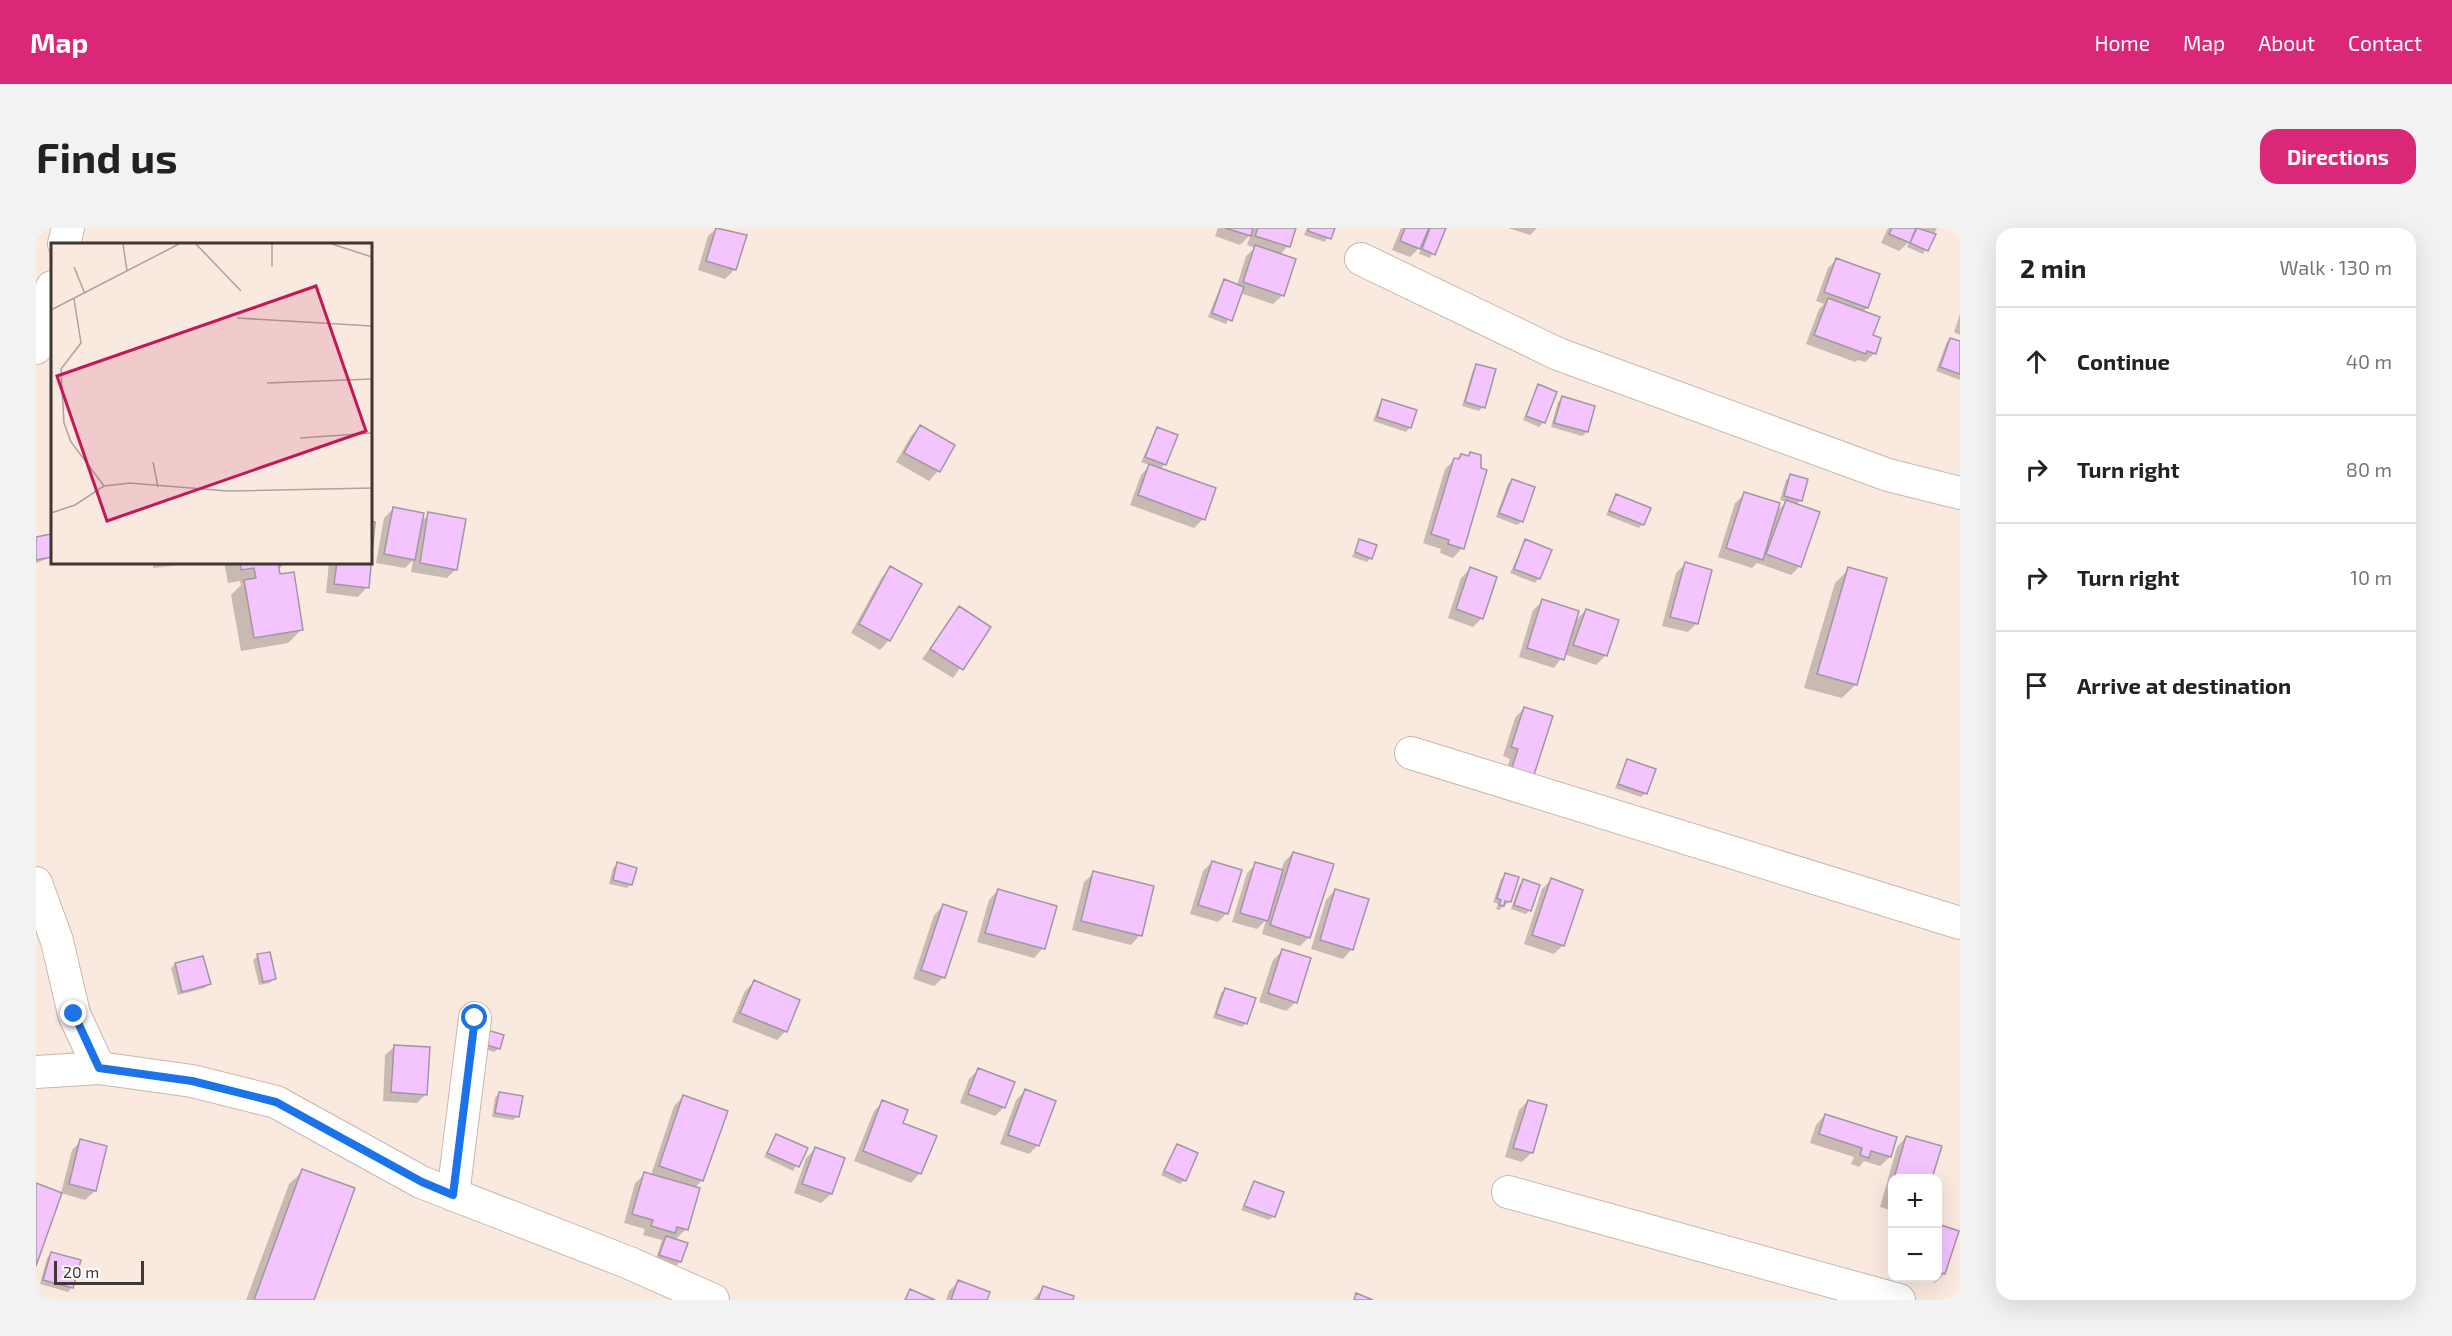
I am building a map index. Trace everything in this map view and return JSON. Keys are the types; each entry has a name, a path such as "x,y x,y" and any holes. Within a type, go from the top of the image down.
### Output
{"street":[{"path":"64,243 68,228"},
{"path":"1361,259 1558,354 1888,476 1960,493"},
{"path":"36,348 51,290"},
{"path":"1412,753 1960,923"},
{"path":"36,883 57,941 74,1014 99,1068"},
{"path":"453,1195 475,1018"},
{"path":"36,1072 99,1068 192,1081 276,1102 422,1182 627,1262 713,1300"},
{"path":"1508,1192 1899,1300"}],"building":[{"path":"716,228 747,235 736,270 706,261"},
{"path":"1225,228 1253,228 1251,236"},
{"path":"1258,228 1296,228 1290,247 1255,236"},
{"path":"1309,228 1335,228 1331,239 1308,231"},
{"path":"1405,228 1429,228 1420,249 1400,241"},
{"path":"1430,228 1446,228 1435,255 1422,249"},
{"path":"1892,228 1916,228 1910,243 1889,234"},
{"path":"1917,228 1936,234 1928,251 1910,243"},
{"path":"1255,245 1296,259 1284,296 1243,282"},
{"path":"1836,258 1880,274 1868,308 1824,292"},
{"path":"1224,279 1244,287 1232,321 1212,313"},
{"path":"1828,298 1880,317 1873,335 1881,338 1876,354 1867,351 1866,354 1814,335"},
{"path":"1950,338 1960,341 1960,374 1940,367"},
{"path":"1476,364 1496,369 1485,408 1465,402"},
{"path":"1538,384 1557,392 1545,423 1526,416"},
{"path":"1562,396 1595,406 1588,432 1554,423"},
{"path":"1382,399 1417,410 1411,428 1377,417"},
{"path":"920,425 955,445 940,472 904,453"},
{"path":"1157,427 1178,435 1166,465 1145,457"},
{"path":"1470,452 1481,455 1481,468 1487,470 1464,549 1448,544 1449,540 1431,534 1454,458 1459,459 1461,454 1469,456"},
{"path":"1149,464 1216,488 1205,520 1138,495"},
{"path":"1790,474 1808,479 1802,501 1784,496"},
{"path":"1512,479 1535,487 1523,522 1499,513"},
{"path":"1744,492 1780,503 1763,560 1726,548"},
{"path":"1616,494 1651,508 1644,525 1609,511"},
{"path":"1786,500 1820,512 1801,567 1766,554"},
{"path":"393,507 424,513 415,560 384,554"},
{"path":"428,512 466,519 457,570 420,563"},
{"path":"372,521 375,522 372,555"},
{"path":"51,534 51,557 36,560 36,537"},
{"path":"1359,539 1377,545 1372,559 1355,552"},
{"path":"1525,539 1552,550 1540,579 1514,569"},
{"path":"1685,562 1712,570 1698,624 1670,617"},
{"path":"240,564 278,564 280,574 294,572 303,630 254,638 244,580 256,578 254,568 241,570"},
{"path":"337,564 371,564 369,588 334,584"},
{"path":"890,566 922,584 890,641 859,624"},
{"path":"1470,567 1497,577 1483,619 1456,609"},
{"path":"1848,567 1887,578 1857,685 1817,674"},
{"path":"1542,599 1579,611 1564,660 1527,648"},
{"path":"959,606 991,627 963,670 930,649"},
{"path":"1586,609 1619,620 1607,656 1573,645"},
{"path":"1524,707 1553,716 1531,784 1509,776 1518,749 1511,747"},
{"path":"1627,759 1656,769 1647,794 1618,784"},
{"path":"1293,852 1334,864 1310,938 1270,925"},
{"path":"1212,861 1242,870 1228,914 1198,905"},
{"path":"617,862 637,868 632,885 613,880"},
{"path":"1255,862 1283,870 1268,921 1240,913"},
{"path":"1093,871 1154,886 1142,936 1081,921"},
{"path":"1505,873 1519,877 1511,902 1505,901 1504,906 1499,905 1501,900 1497,898"},
{"path":"1551,878 1583,890 1564,946 1532,935"},
{"path":"1523,879 1540,885 1531,911 1514,905"},
{"path":"998,889 1057,906 1045,949 985,933"},
{"path":"1335,889 1369,899 1353,950 1320,940"},
{"path":"943,904 967,912 945,978 921,970"},
{"path":"1282,949 1311,958 1297,1003 1268,993"},
{"path":"270,952 276,979 263,982 257,954"},
{"path":"203,956 211,984 182,992 175,963"},
{"path":"754,980 800,1000 787,1032 740,1013"},
{"path":"1225,988 1256,998 1247,1024 1216,1014"},
{"path":"484,1029 504,1035 500,1049 480,1043"},
{"path":"394,1045 430,1047 427,1095 391,1092"},
{"path":"978,1068 1015,1082 1005,1108 968,1094"},
{"path":"1025,1089 1056,1101 1039,1146 1008,1135"},
{"path":"499,1092 523,1096 519,1117 495,1113"},
{"path":"683,1095 728,1111 703,1181 659,1166"},
{"path":"882,1100 908,1110 903,1123 937,1136 921,1174 863,1151"},
{"path":"1528,1100 1547,1105 1533,1153 1513,1148"},
{"path":"1825,1114 1897,1137 1891,1157 1871,1151 1869,1158 1860,1155 1862,1148 1819,1134"},
{"path":"776,1134 808,1148 799,1167 767,1153"},
{"path":"1906,1136 1942,1146 1933,1174 1895,1174"},
{"path":"80,1139 107,1146 96,1191 69,1184"},
{"path":"1177,1144 1198,1153 1186,1181 1164,1171"},
{"path":"815,1147 845,1158 832,1194 802,1184"},
{"path":"302,1169 355,1188 314,1300 254,1300"},
{"path":"644,1172 700,1188 688,1230 677,1227 675,1233 651,1226 653,1220 632,1214"},
{"path":"1254,1181 1284,1192 1275,1217 1244,1206"},
{"path":"36,1183 62,1193 36,1266"},
{"path":"1942,1225 1959,1231 1945,1274 1942,1273"},
{"path":"666,1236 688,1243 681,1262 659,1255"},
{"path":"51,1252 81,1260 73,1288 43,1280"},
{"path":"958,1280 990,1292 987,1300 951,1300"},
{"path":"1043,1286 1074,1296 1073,1300 1038,1300"},
{"path":"910,1289 935,1300 905,1300"},
{"path":"1356,1293 1373,1300 1354,1300"}],"route":[{"path":"74,1014 99,1068 192,1081 276,1102 422,1182 453,1195 475,1018"}]}
